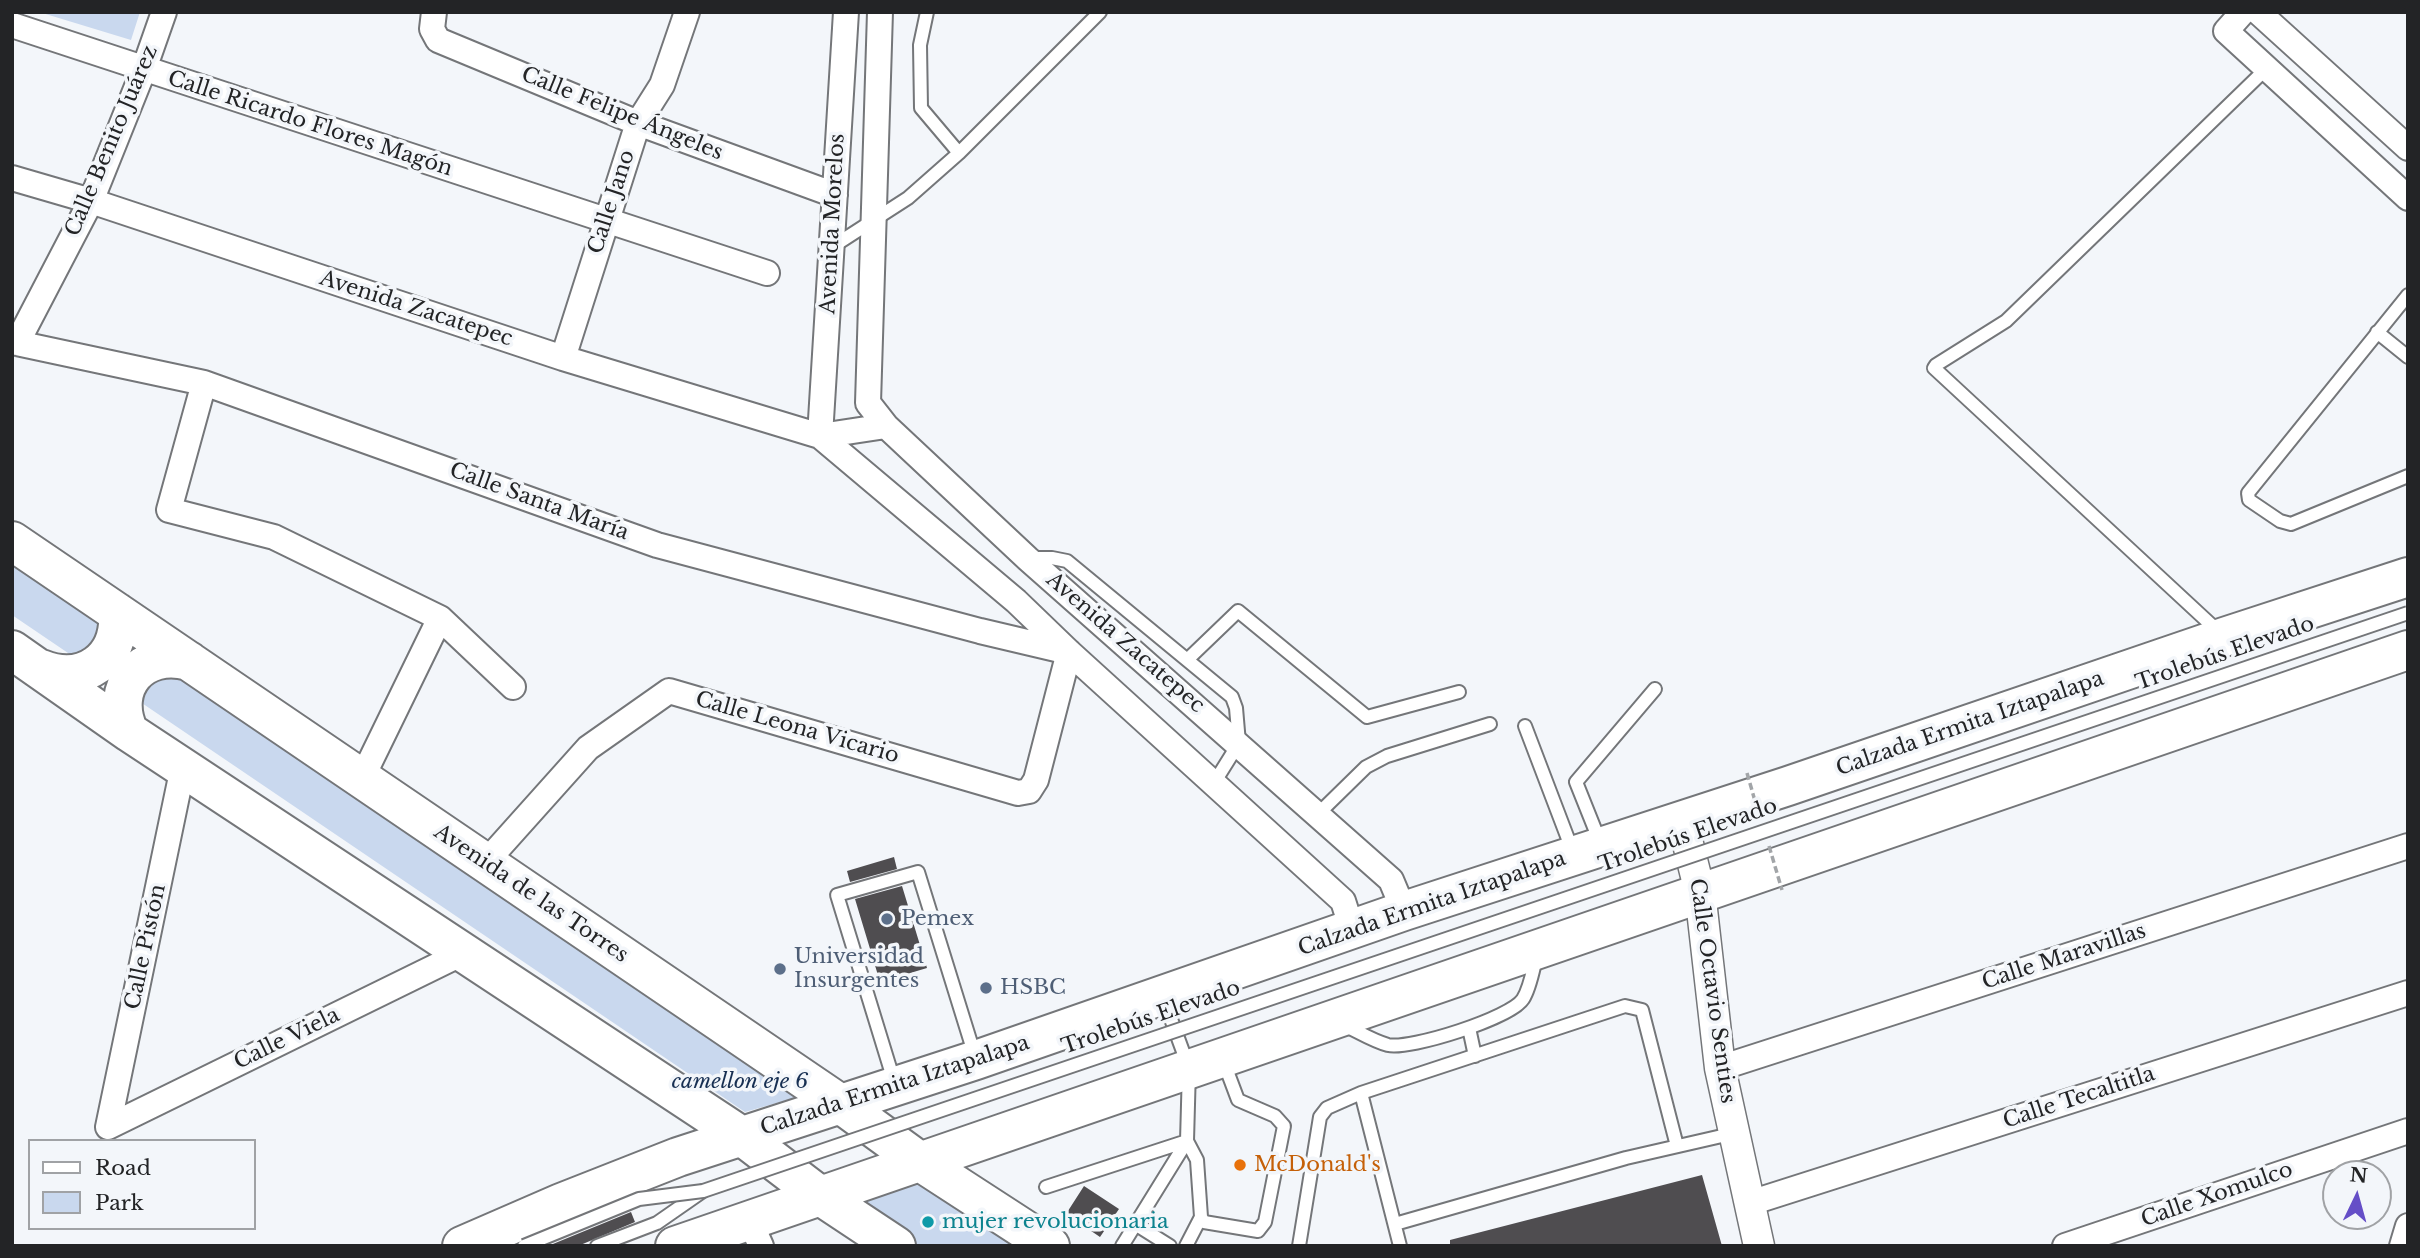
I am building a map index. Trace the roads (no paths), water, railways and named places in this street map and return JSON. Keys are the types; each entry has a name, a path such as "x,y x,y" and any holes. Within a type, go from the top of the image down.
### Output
{"main road":[{"name":"Avenida de las Torres","path":"12,541 842,1104 919,1161 1049,1246"},
{"name":"Calzada Ermita Iztapalapa","path":"462,1246 639,1171 976,1060 1404,911 1788,786 2224,637 2394,582"},
{"path":"676,1246 755,1233 819,1195 2404,651 2394,582"},
{"path":"27,659 52,673 76,674 97,664 112,647 117,636 118,613"},
{"path":"129,732 124,721 122,698 132,676 141,667 164,658 189,661"},
{"path":"27,659 129,732 743,1137 819,1195 896,1246"}],"street":[{"name":"Calle Benito Juárez","path":"15,342 91,201 144,69 163,12"},
{"name":"Calle Felipe Ángeles","path":"434,12 432,29 438,40 638,123 835,195"},
{"name":"Calle Jano","path":"563,358 638,123 662,85 687,12"},
{"name":"Avenida Morelos","path":"820,436 846,12"},
{"name":"Avenida Morelos","path":"880,12 868,403 886,426"},
{"path":"2243,12 2226,30 2408,198"},
{"path":"2258,12 2408,148"},
{"name":"Calle Ricardo Flores Magón","path":"12,25 767,273"},
{"name":"Avenida Zacatepec","path":"12,178 91,201 563,358 820,436 1016,601 1343,901 1352,929"},
{"name":"Calle Santa María","path":"15,342 204,383 657,545 1069,652"},
{"path":"204,383 169,510 274,537 440,618 513,687"},
{"name":"Avenida Zacatepec","path":"820,436 886,426 1027,559 1240,743 1391,880 1404,911"},
{"path":"980,631 998,628 1009,623 1013,617 1027,559"},
{"path":"362,778 440,618"},
{"name":"Calle Leona Vicario","path":"485,863 587,748 669,691 1018,793 1029,791 1036,780 1069,652"},
{"name":"Calle Pistón","path":"108,1126 183,766"},
{"name":"Calle Octavio Senties","path":"1682,820 1700,892 1720,1068 1759,1246"},
{"name":"Calle Maravillas","path":"1720,1068 2408,846"},
{"name":"Calle Viela","path":"108,1126 466,952"},
{"name":"Calle Tecaltitla","path":"1750,1203 2408,993"},
{"name":"Calle Xomulco","path":"2065,1246 2408,1130"},
{"path":"2402,1246 2408,1226"}],"lane":[{"path":"927,12 920,45 921,108 960,153"},
{"path":"831,247 908,198 960,153 1100,12"},
{"path":"2224,637 1934,368 2006,321 2267,68"},
{"path":"2408,295 2248,493 2249,500 2280,521 2291,524 2408,476"},
{"path":"2377,332 2408,357"},
{"path":"1027,559 1052,558 1067,561 1233,697 1240,743 1214,783"},
{"path":"1187,660 1238,611 1367,717 1459,692"},
{"name":"Trolebús Elevado","path":"524,1246 639,1199 703,1191 2408,613"},
{"path":"1588,851 1576,782 1655,689"},
{"path":"1318,814 1366,767 1387,756 1490,724"},
{"path":"1525,726 1588,851"},
{"path":"896,1086 837,895 918,872 976,1060"},
{"path":"1331,1019 1388,1045 1410,1045 1469,1028 1516,1006 1524,998 1540,947"},
{"path":"1163,996 1205,1062 1238,1100 1275,1116 1284,1126 1265,1222 1258,1231 1205,1222 1201,1217"},
{"path":"1299,1246 1320,1117 1327,1108 1361,1093 1625,1006 1642,1010 1677,1146"},
{"path":"1469,1028 1475,1056"},
{"path":"1122,1246 1187,1141 1205,1062"},
{"path":"1361,1093 1400,1246"},
{"path":"1395,1224 1677,1146 1735,1133"},
{"path":"1046,1187 1187,1141"},
{"path":"1186,1246 1201,1217 1198,1160 1187,1141"},
{"name":"Trolebús Elevado","path":"597,1246 657,1223 703,1191"},
{"path":"1135,1224 1170,1246"}],"place":[{"name":"Pemex","path":"887,919"},
{"name":"Universidad Insurgentes","path":"780,969"},
{"name":"HSBC","path":"986,988"},
{"name":"McDonald's","path":"1240,1165"},
{"name":"mujer revolucionaria","path":"928,1222"}],"park label":[{"name":"camellon eje 6","path":"740,1082"}]}
